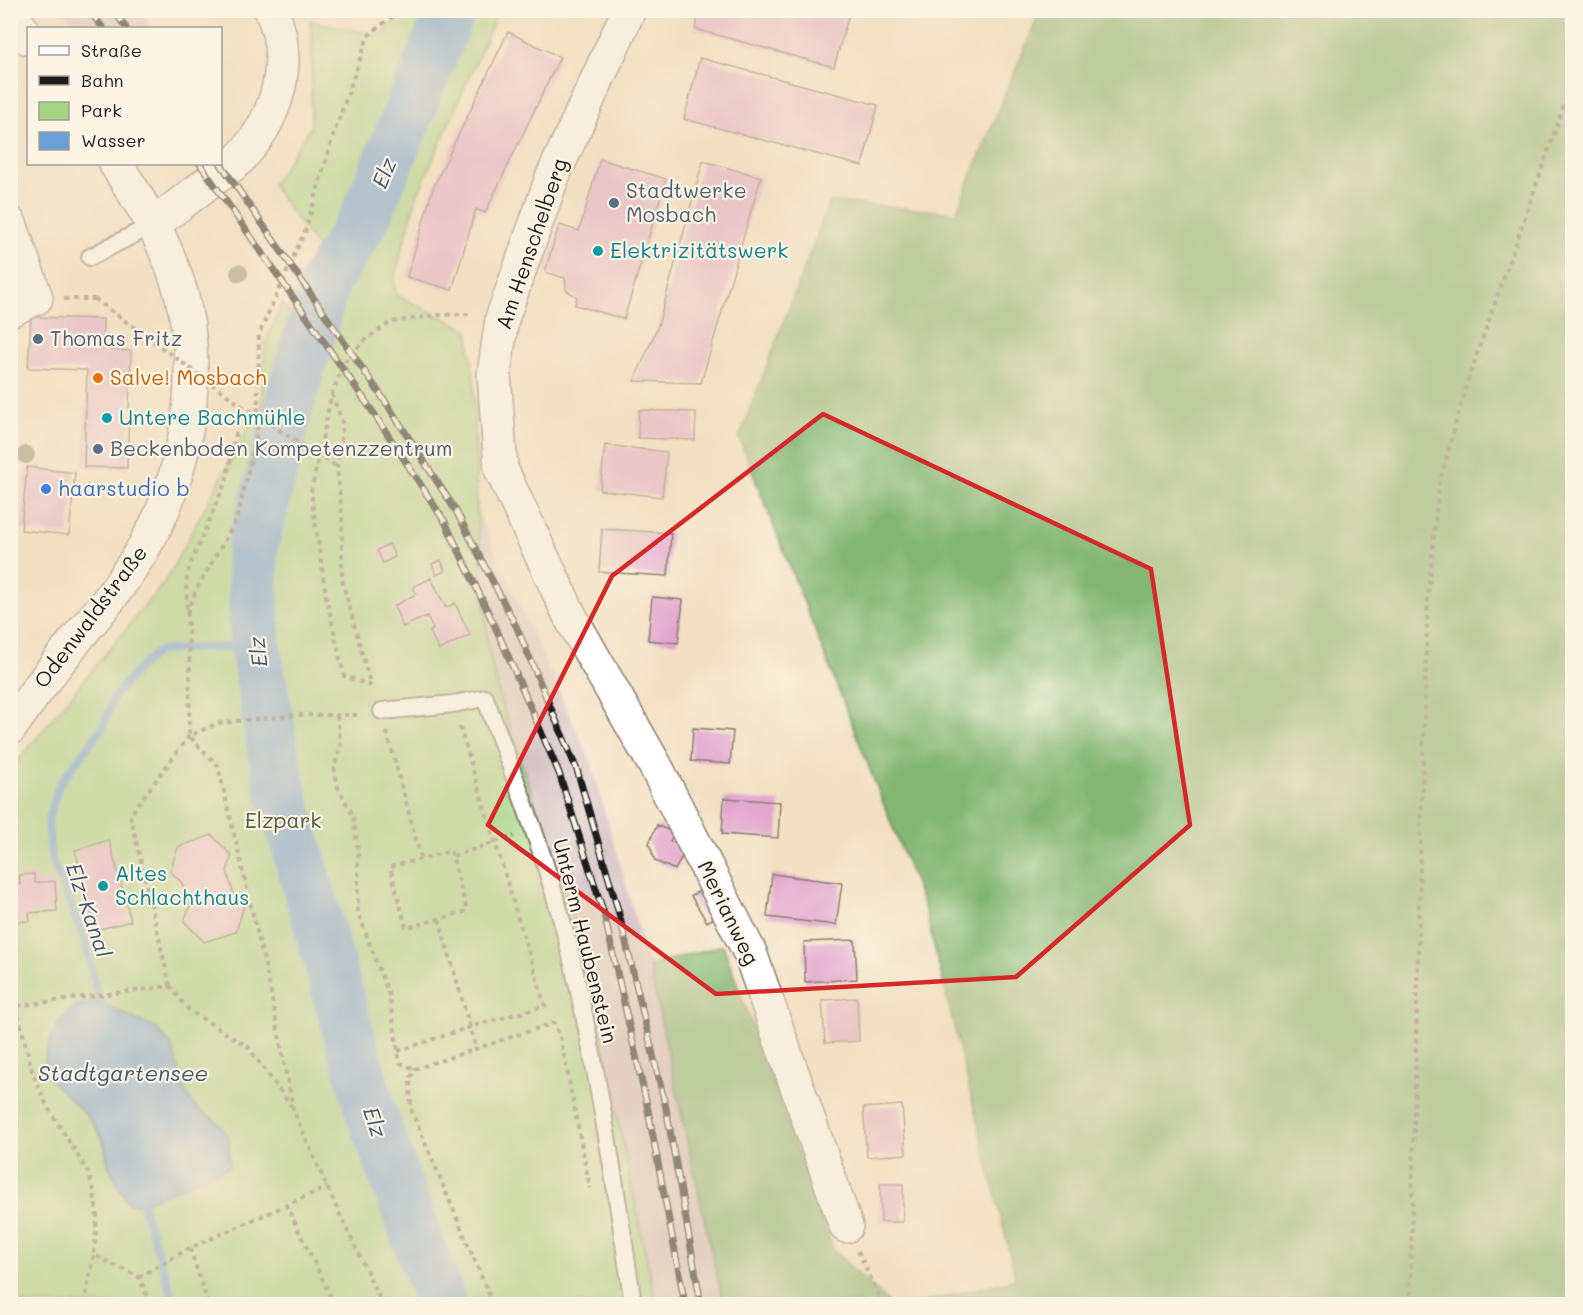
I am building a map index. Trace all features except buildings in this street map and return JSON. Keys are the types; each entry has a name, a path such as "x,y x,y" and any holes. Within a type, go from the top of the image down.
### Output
{"street":[{"path":"154,224 237,162 249,149 264,125 279,93 282,73 281,39 271,10"},
{"name":"Am Henschelberg","path":"571,618 501,469 494,374 502,319 552,178 629,10"},
{"path":"10,13 27,37"},
{"name":"Odenwaldstraße","path":"10,728 37,688 119,587 148,542 168,498 181,454 191,400 191,351 182,296 154,224 117,165"},
{"path":"10,224 23,304"},
{"name":"Merianweg","path":"571,618 656,767 750,953 846,1226"}],"lane":[{"path":"90,257 154,224"},
{"name":"Unterm Haubenstein","path":"382,711 453,704 485,698 534,829 571,955 614,1168 633,1305"}],"path":[{"path":"186,616 195,592 237,519 257,433 259,334 306,229 332,138 368,36 400,10"},
{"path":"1410,1305 1428,607 1439,484 1467,383 1572,82"},
{"path":"95,299 242,406 337,467"},
{"path":"332,393 343,424 337,467 342,515 342,580 371,686 344,675 326,596 316,530 311,492 332,393 346,360 367,338 391,322 438,315 473,314 502,319"},
{"path":"242,406 226,481 190,565 186,582 190,674 189,736 218,766 268,978 293,1108 382,1305"},
{"path":"398,1051 470,1027 545,1006 453,704"},
{"path":"293,1108 248,1047 189,1010 170,986 129,815 189,736 219,723 296,715 359,715 382,711 421,858"},
{"path":"337,715 340,746 334,767 338,787 353,816 358,850 358,912 389,996 400,1063 415,1069 554,1023 561,1040 592,1199"},
{"path":"453,856 514,836"},
{"path":"451,851 453,856 467,911 406,928 390,867 451,851"},
{"path":"439,919 476,1048"},
{"path":"10,1010 16,1006 170,986"},
{"path":"16,1006 33,1074 48,1106 88,1172 94,1191 97,1216 94,1255 84,1305"},
{"path":"415,1069 410,1079 411,1109 493,1305"},
{"path":"139,1277 190,1248 327,1187"},
{"path":"286,1204 334,1305"},
{"path":"846,1226 884,1305"},
{"path":"190,1248 208,1305"},
{"path":"94,1255 139,1277 151,1305"}],"highlighted area":[{"path":"823,414 1151,569 1190,825 1016,977 716,994 488,825 612,576"}],"shaded area":[{"path":"64,11 140,11 151,27 77,27"},
{"path":"468,492 591,762 649,966 723,1304 656,1304 581,941 502,706 488,647"}],"green space":[{"name":"Elzpark","path":"405,11 498,11 417,196 394,278 396,295 468,330 474,380 477,507 488,647 502,706 581,941 656,1304 11,1304 10,775 12,768 166,580 261,404 265,344 282,303 298,325 328,263 272,185 311,127 312,38 310,21 380,36","holes":["100,1003 157,1029 172,1046 185,1092 197,1109 216,1121 108,1165 101,1136 72,1100"]},
{"path":"1040,11 1572,11 1572,1304 917,1304 1016,1279 925,909 739,438 830,201 956,213"},
{"path":"723,945 834,1251 890,1304 723,1304 649,966"}],"water":[{"name":"Stadtgartensee","path":"100,1003 157,1029 172,1046 185,1092 197,1109 216,1121 229,1136 229,1167 141,1204 128,1204 108,1165 105,1143 90,1119 50,1080 44,1064 49,1043 60,1021 77,1005"}],"waterway":[{"name":"Elz","path":"441,1304 371,1112 280,788 255,645 252,549 291,397 326,280 364,220 451,10"},
{"name":"Elz-Kanal","path":"102,1014 85,941 51,856 48,820 59,785 103,727 114,697 135,672 158,651 255,645"},
{"name":"Elz-Kanal","path":"139,1194 175,1304"}],"railway":[{"path":"89,10 102,27"},
{"path":"114,10 125,27"},
{"path":"201,165 373,412 445,522 499,635 559,773 604,914 647,1105 685,1304"},
{"path":"221,165 387,404 456,511 517,628 577,770 618,910 666,1108 701,1304"}],"place":[{"name":"Stadtwerke Mosbach","path":"614,203"},
{"name":"Elektrizitätswerk","path":"598,251"},
{"name":"Thomas Fritz","path":"38,339"},
{"name":"Salve! Mosbach","path":"98,378"},
{"name":"Untere Bachmühle","path":"107,418"},
{"name":"Beckenboden Kompetenzzentrum","path":"98,449"},
{"name":"haarstudio b","path":"46,489"},
{"name":"Altes Schlachthaus","path":"103,886"}]}
